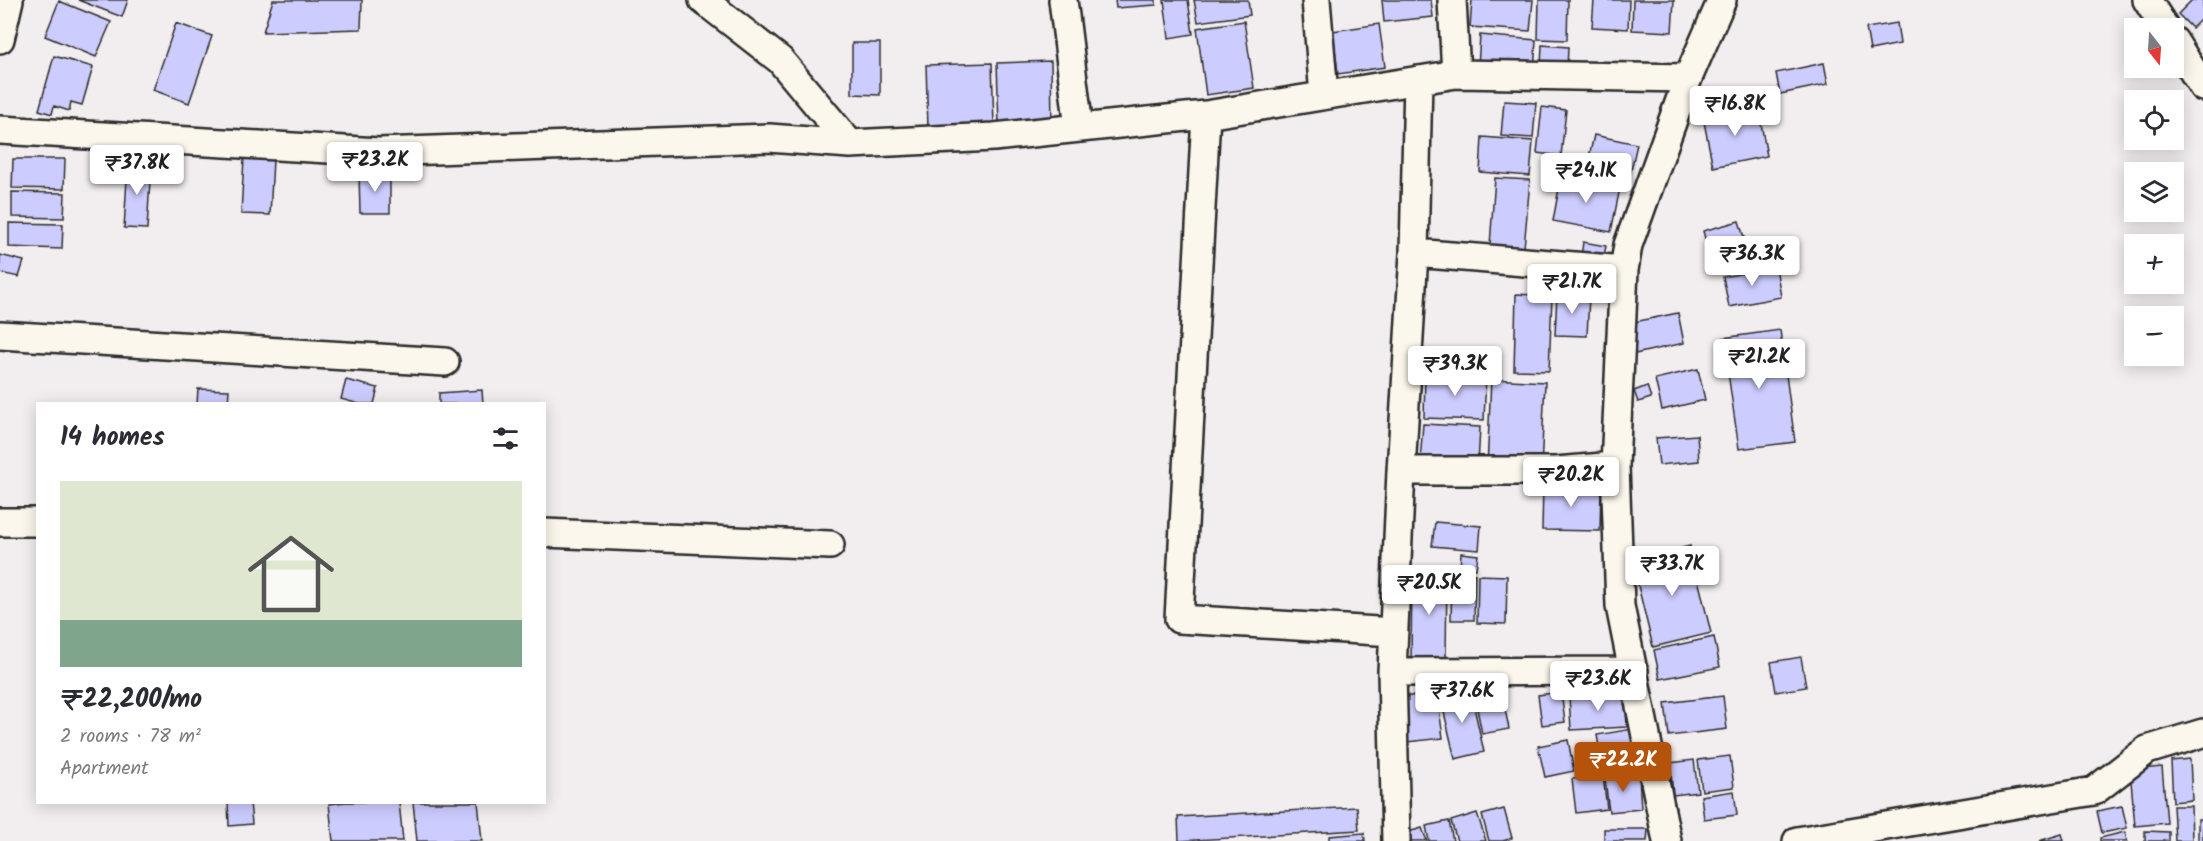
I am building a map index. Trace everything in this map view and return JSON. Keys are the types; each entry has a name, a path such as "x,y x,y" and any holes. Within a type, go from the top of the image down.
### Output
{"street":[{"path":"0,39 9,0"},
{"path":"703,0 780,60 850,144"},
{"path":"1063,0 1079,128"},
{"path":"1316,0 1324,95"},
{"path":"1452,0 1456,74"},
{"path":"1667,841 1620,606 1615,466 1623,270 1628,245 1688,78 1722,0"},
{"path":"2147,0 2159,18"},
{"path":"2184,57 2203,87"},
{"path":"0,130 379,152 769,138 850,144 994,136 1206,115 1456,74 1688,78"},
{"path":"1396,841 1392,672 1414,253 1418,80"},
{"path":"1206,115 1179,619 1394,632"},
{"path":"1414,253 1623,270"},
{"path":"0,335 445,362"},
{"path":"1401,471 1556,471 1615,466"},
{"path":"0,522 36,522"},
{"path":"546,533 830,545"},
{"path":"1392,672 1634,671"},
{"path":"1797,841 2094,791 2147,750 2203,733"}],"building":[{"path":"78,0 128,0 122,17"},
{"path":"273,0 362,0 361,29 263,32"},
{"path":"1115,0 1156,0 1156,5 1116,8"},
{"path":"1164,0 1188,0 1193,34 1169,38"},
{"path":"1194,0 1248,0 1250,15 1198,22"},
{"path":"1382,0 1431,0 1433,17 1384,22"},
{"path":"1472,0 1533,0 1530,31 1470,27"},
{"path":"1539,0 1568,0 1567,40 1538,39"},
{"path":"1594,0 1629,0 1628,29 1592,27"},
{"path":"1633,0 1674,0 1672,32 1632,30"},
{"path":"2192,0 2203,0 2203,17 2192,28 2178,14"},
{"path":"59,1 111,22 96,57 45,36"},
{"path":"1244,21 1254,88 1206,95 1197,28"},
{"path":"176,23 212,36 189,103 153,90"},
{"path":"1897,23 1900,44 1870,50 1866,28"},
{"path":"1379,24 1385,67 1338,74 1333,31"},
{"path":"1480,35 1536,40 1534,71 1478,67"},
{"path":"852,43 880,43 880,95 852,94"},
{"path":"1542,45 1568,47 1567,69 1541,67"},
{"path":"54,56 93,67 82,105 71,102 69,111 54,106 52,114 39,110"},
{"path":"1051,61 1052,125 999,126 997,63"},
{"path":"992,63 994,126 928,129 926,65"},
{"path":"1824,63 1828,84 1780,94 1776,73"},
{"path":"1504,101 1536,103 1533,138 1501,136"},
{"path":"1542,107 1566,110 1561,156 1537,153"},
{"path":"1758,107 1767,156 1713,167 1703,117"},
{"path":"1594,135 1637,144 1628,184 1585,175"},
{"path":"1482,137 1533,141 1530,176 1480,172"},
{"path":"244,158 273,160 270,215 241,214"},
{"path":"13,159 65,159 64,189 12,188"},
{"path":"128,163 151,165 147,229 124,228"},
{"path":"359,173 390,173 390,213 360,213"},
{"path":"1561,177 1620,188 1611,232 1553,221"},
{"path":"1495,178 1530,180 1524,248 1490,245"},
{"path":"12,192 65,193 64,218 12,217"},
{"path":"1739,221 1748,251 1711,261 1703,231"},
{"path":"9,223 63,224 62,249 9,247"},
{"path":"1583,242 1606,246 1603,261 1581,257"},
{"path":"0,255 24,261 19,277 0,273"},
{"path":"1776,267 1781,297 1729,307 1723,277"},
{"path":"1516,294 1552,296 1549,371 1514,370"},
{"path":"1557,294 1589,296 1587,336 1555,335"},
{"path":"1678,313 1684,343 1635,354 1629,323"},
{"path":"1780,330 1795,442 1739,449 1723,338"},
{"path":"1698,369 1705,400 1662,410 1655,379"},
{"path":"1425,374 1486,376 1484,420 1424,418"},
{"path":"1491,379 1545,382 1541,470 1487,468"},
{"path":"346,380 378,388 374,402 352,402 341,399"},
{"path":"1647,386 1651,398 1638,402 1634,391"},
{"path":"198,389 229,390 228,402 197,402"},
{"path":"482,390 483,402 439,402 439,393"},
{"path":"1423,424 1480,427 1478,465 1420,462"},
{"path":"1697,435 1699,461 1659,465 1656,438"},
{"path":"1543,485 1601,487 1600,531 1542,530"},
{"path":"1435,522 1481,526 1479,550 1432,546"},
{"path":"1690,546 1711,633 1653,647 1632,561"},
{"path":"1461,553 1478,555 1476,569 1460,568"},
{"path":"1452,573 1475,574 1474,620 1451,620"},
{"path":"1412,574 1447,574 1446,658 1411,657"},
{"path":"1478,575 1507,576 1506,624 1477,623"},
{"path":"1714,637 1720,667 1660,679 1654,650"},
{"path":"1801,657 1806,687 1776,692 1771,662"},
{"path":"1470,689 1484,752 1455,759 1440,695"},
{"path":"1501,689 1509,729 1482,734 1474,693"},
{"path":"1561,692 1565,722 1542,725 1538,695"},
{"path":"1437,693 1443,738 1407,742 1401,697"},
{"path":"1625,693 1627,727 1571,730 1569,696"},
{"path":"1723,696 1727,729 1669,736 1665,703"},
{"path":"1632,729 1639,769 1604,776 1597,735"},
{"path":"1568,740 1574,771 1545,777 1538,746"},
{"path":"1730,756 1734,787 1702,791 1698,760"},
{"path":"2190,759 2192,800 2173,802 2171,761"},
{"path":"1694,760 1698,792 1673,795 1670,763"},
{"path":"2162,767 2167,823 2135,826 2130,770"},
{"path":"1639,775 1641,809 1609,812 1605,778"},
{"path":"1603,776 1607,809 1576,813 1572,779"},
{"path":"1734,791 1737,815 1704,819 1701,796"},
{"path":"228,804 250,804 252,824 229,826"},
{"path":"329,804 399,804 403,841 333,841"},
{"path":"413,804 478,804 482,841 417,841"},
{"path":"2122,806 2127,828 2102,833 2097,811"},
{"path":"2173,806 2191,806 2192,841 2175,841"},
{"path":"1357,807 1359,830 1179,841 1178,817"},
{"path":"1504,809 1512,838 1503,841 1489,841 1482,815"},
{"path":"1477,813 1486,841 1457,841 1451,821"},
{"path":"2198,819 2203,819 2203,841 2198,841"},
{"path":"1449,821 1453,841 1429,841 1426,826"},
{"path":"1422,828 1427,841 1408,841 1405,833"},
{"path":"1604,829 1648,829 1647,841 1604,841"},
{"path":"2145,831 2169,832 2169,841 2145,841"},
{"path":"2125,832 2127,841 2100,841 2100,838"},
{"path":"1364,833 1365,841 1329,841 1329,836"},
{"path":"2062,834 2064,841 2039,841"}]}
